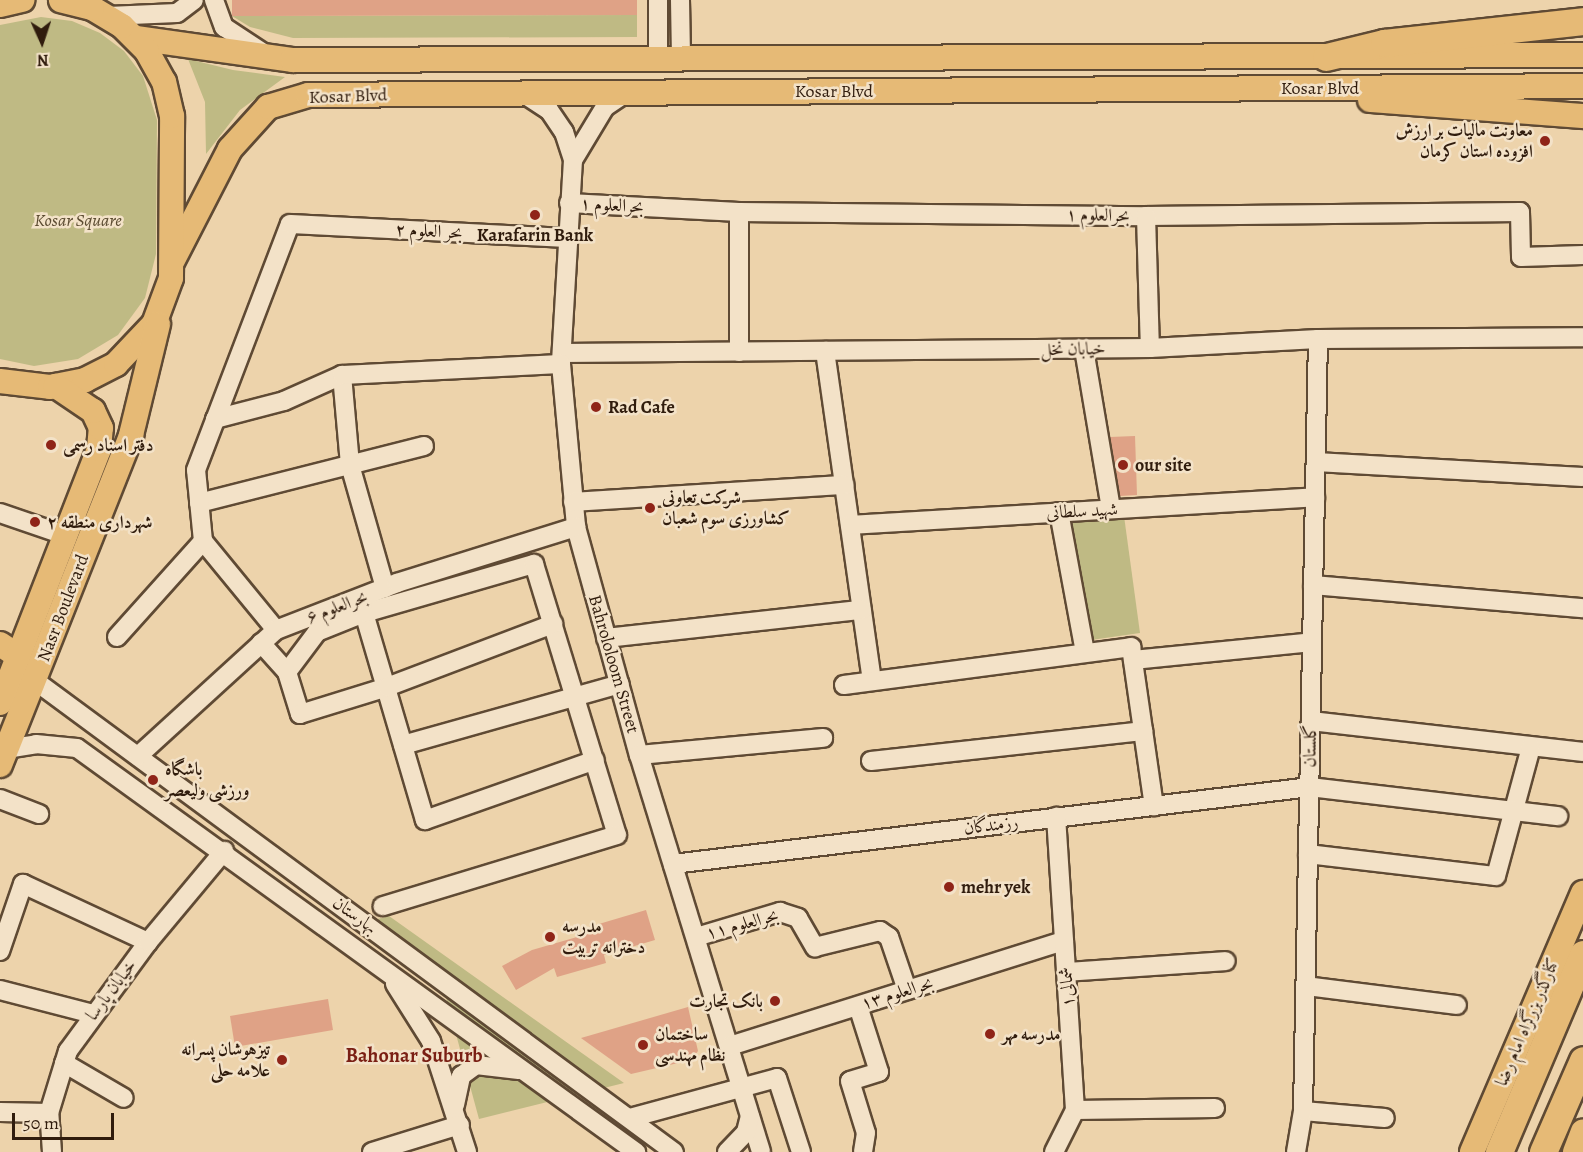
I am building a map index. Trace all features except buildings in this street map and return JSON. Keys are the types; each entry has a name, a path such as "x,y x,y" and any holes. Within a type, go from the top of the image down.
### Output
{"highway":[{"path":"1326,57 1384,43 1583,21"},
{"path":"1499,1152 1555,987 1583,954"},
{"path":"1543,1152 1583,1060"}],"main road":[{"path":"0,5 22,0"},
{"path":"0,381 56,386 85,380 116,364 142,341 161,311 173,260 172,116 157,66 136,38 95,8 61,0"},
{"name":"Kosar Blvd","path":"136,38 293,60 1583,55"},
{"name":"Kosar Blvd","path":"173,260 230,149 268,108 308,95 1583,86"},
{"path":"1324,89 1381,103 1583,116"},
{"name":"Nasr Boulevard","path":"3,757 131,435 161,311"},
{"name":"Nasr Boulevard","path":"2,694 9,650 67,536 99,449 100,428 93,411 56,386"},
{"name":"کنارگذر بزرگراه امام رضا","path":"1472,1152 1555,987 1583,893"},
{"path":"1575,1152 1583,1131"}],"street":[{"path":"95,8 177,13 194,0"},
{"path":"214,0 224,27 240,40 293,60"},
{"path":"658,0 669,59"},
{"path":"669,59 680,0"},
{"path":"573,160 605,107 626,93"},
{"path":"524,94 549,110 564,132 573,160"},
{"name":"Bahrololoom Street","path":"573,160 562,359 576,527 639,755 761,1152"},
{"name":"بحرالعلوم ۱","path":"569,203 739,212 1146,216 1520,212 1521,257 1583,255"},
{"path":"739,212 739,351"},
{"path":"1146,216 1150,348"},
{"name":"بحر العلوم ۲","path":"215,420 290,224 568,238"},
{"name":"خیابان نخل","path":"342,375 562,359 739,351 1150,348 1318,339 1583,337"},
{"name":"گلستان","path":"1296,1152 1303,1111 1318,339"},
{"path":"1084,349 1111,509"},
{"path":"825,351 872,681"},
{"path":"276,630 203,542 196,470 215,420 284,400 342,375 350,465 385,588"},
{"path":"199,503 424,446"},
{"path":"1316,462 1583,477"},
{"path":"573,502 844,485"},
{"name":"شهید سلطانی","path":"849,525 1315,497"},
{"path":"1059,512 1084,652"},
{"path":"0,513 67,536"},
{"name":"بحرالعلوم ۶","path":"138,756 276,630 385,588 576,527"},
{"path":"117,637 203,542"},
{"path":"287,672 316,632 364,613 534,564 577,695 617,835 383,906"},
{"path":"1313,585 1583,608"},
{"path":"606,638 861,610"},
{"path":"364,613 425,820 595,760"},
{"path":"261,643 287,672 300,714 387,687 553,624"},
{"path":"1133,660 1312,642"},
{"path":"844,684 1131,647 1154,806"},
{"name":"بهارستان","path":"34,680 674,1152"},
{"path":"403,745 620,684"},
{"path":"1311,721 1583,752"},
{"path":"77,748 93,722"},
{"path":"871,761 1143,731"},
{"path":"639,755 823,738"},
{"name":"بهارستان","path":"3,757 36,744 77,748 224,851 636,1152"},
{"path":"1308,854 1496,876 1531,747"},
{"name":"رزمندگان","path":"673,864 1310,787 1558,816"},
{"path":"0,799 39,814"},
{"name":"شمالی۱","path":"1054,1152 1074,1110 1056,818"},
{"name":"خیابان پارسا","path":"52,1152 49,1113 64,1064 93,1014 148,942 224,851"},
{"path":"0,951 23,884 148,942"},
{"name":"بحرالعلوم ۱۱","path":"696,937 780,912 798,918 815,947 880,931 889,937 908,990"},
{"name":"بحرالعلوم ۱۳","path":"730,1046 1064,941"},
{"path":"1066,972 1226,961"},
{"path":"387,972 431,1041 455,1105 467,1152"},
{"path":"1305,986 1457,1005"},
{"path":"0,990 93,1014"},
{"path":"858,1006 879,1072 850,1081 866,1133 862,1152"},
{"path":"64,1064 124,1098"},
{"path":"455,1105 461,1076 476,1065 523,1071"},
{"path":"630,1118 777,1078 801,1152"},
{"path":"593,1119 608,1114 604,1099"},
{"path":"1074,1110 1215,1108"},
{"path":"1303,1111 1385,1118"},
{"path":"0,1112 49,1113"},
{"path":"727,1152 746,1132 750,1116"},
{"path":"372,1152 459,1125"}],"green space":[{"path":"637,15 637,37 293,38 250,27 232,16"},
{"name":"Kosar Square","path":"41,17 72,21 100,33 124,51 143,76 157,120 156,254 145,298 118,335 78,359 34,366 0,359 0,25"},
{"path":"188,59 233,70 285,77 240,110 206,154 205,102"},
{"path":"1124,516 1140,633 1091,640 1070,519"},
{"path":"389,916 624,1083 479,1119 441,979 366,922"}],"place":[{"name":"معاونت مالیات بر ارزش افزوده استان کرمان","path":"1545,141"},
{"name":"Karafarin Bank","path":"535,215"},
{"name":"Rad Cafe","path":"596,407"},
{"name":"دفتر اسناد رسمی","path":"51,445"},
{"name":"our site","path":"1123,465"},
{"name":"شرکت تعاونی کشاورزی سوم شعبان","path":"650,508"},
{"name":"شهرداری منطقه ۲","path":"35,522"},
{"name":"باشگاه ورزشی ولیعصر","path":"153,780"},
{"name":"mehr yek","path":"949,887"},
{"name":"مدرسه دخترانه تربیت","path":"550,937"},
{"name":"بانک تجارت","path":"775,1001"},
{"name":"مدرسه مهر","path":"990,1034"},
{"name":"ساختمان نظام مهندسی","path":"643,1045"},
{"name":"تیزهوشان پسرانه علامه حلی","path":"282,1060"}],"district":[{"name":"Bahonar Suburb","path":"414,1055"}]}
